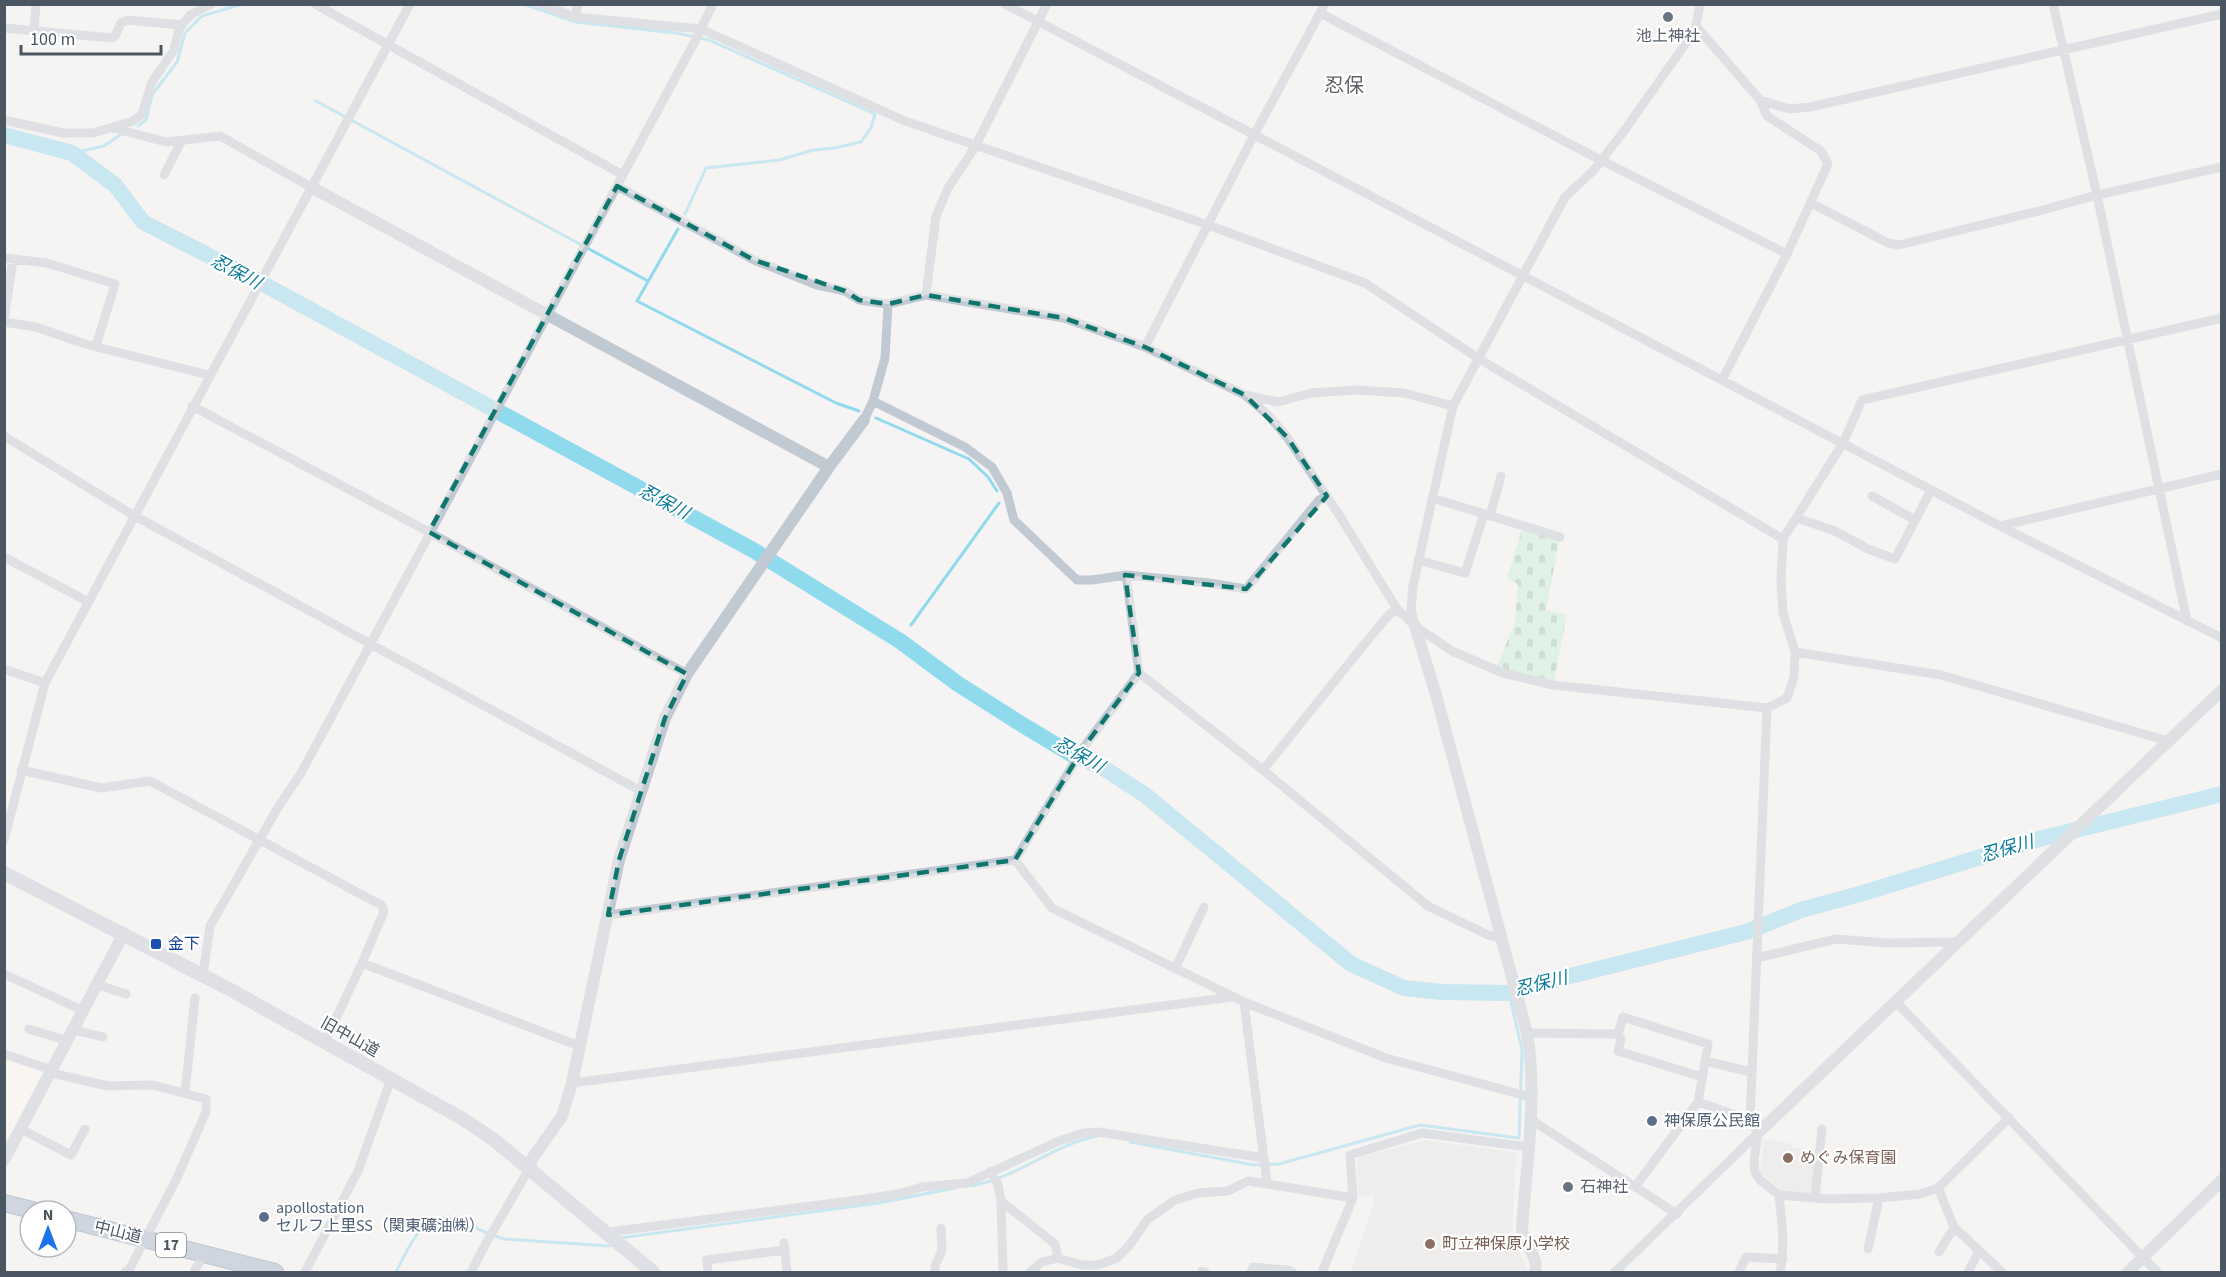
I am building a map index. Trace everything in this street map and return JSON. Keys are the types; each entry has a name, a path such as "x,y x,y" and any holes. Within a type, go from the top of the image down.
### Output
{"highway":[{"name":"中山道","path":"78,1222 275,1272"}],"main road":[{"name":"旧中山道","path":"4,873 203,975 480,1129 650,1272"}],"street":[{"path":"34,32 36,4"},
{"path":"4,120 63,133 93,133 133,121 142,114 152,82 174,50 179,29 190,15 211,4"},
{"path":"315,4 623,175"},
{"path":"4,840 45,683 133,515 268,270 410,4"},
{"path":"541,4 575,17 701,29 905,122 1208,225 1365,283 1478,357 1783,539"},
{"path":"575,17 578,4"},
{"path":"203,975 210,926 301,773 713,4"},
{"path":"1005,4 2000,526 2222,638"},
{"path":"926,295 936,216 948,188 975,147 1047,4"},
{"path":"1535,1272 1537,1265 1533,1252 1523,1239 1522,1230 1530,1119 1530,1054 1527,1033 1436,695 1415,626 1411,595 1453,406 1565,197 1602,160 1691,36 1696,26 1700,4"},
{"path":"2053,4 2097,195 2187,621"},
{"path":"1145,347 1254,135 1323,9 1602,160 1787,254"},
{"path":"1760,100 1789,109 1810,107 2222,14"},
{"path":"4,28 112,38 121,22 127,20 182,25"},
{"path":"1696,26 1760,100 1767,116 1821,151 1828,164 1787,254 1722,380"},
{"path":"112,128 166,142 220,136 829,467"},
{"path":"164,175 181,142"},
{"path":"1811,203 1888,243 1899,245 2097,195 2222,167"},
{"path":"617,186 754,260 818,285 845,291 859,300 888,303 926,295 1064,318 1145,347 1245,395 1278,402 1311,393 1357,390 1404,393 1453,406"},
{"path":"96,346 115,284 48,263 9,258 4,321 36,327 96,346 209,375"},
{"path":"471,1272 529,1169 532,1159 562,1116 572,1083 619,860 665,718 687,674 829,467 864,420 873,401 885,358 888,303"},
{"path":"1245,395 1287,436 1397,609 1415,626 1452,651 1477,664 1535,682 1597,691 1767,708 1787,698 1794,677 1795,652 1783,613 1781,580 1783,539 1843,443 1862,400 2222,318"},
{"path":"873,401 965,447 992,467 1007,493 1014,520 1077,580 1126,575 1246,589 1319,500 1327,496"},
{"path":"192,406 429,532 687,674"},
{"path":"4,436 133,515 641,791"},
{"path":"2000,526 2222,474"},
{"path":"1418,560 1465,573 1501,476"},
{"path":"1797,518 1835,531 1868,549 1895,559 1931,490"},
{"path":"1872,496 1915,520"},
{"path":"1432,498 1560,537"},
{"path":"4,557 87,601"},
{"path":"1126,575 1140,673 1263,770 1428,906 1488,935 1502,939"},
{"path":"1263,770 1375,631 1397,609"},
{"path":"1795,652 1941,675 2168,741"},
{"path":"4,669 45,683"},
{"path":"1014,860 1084,747 1140,673"},
{"path":"1615,1272 2222,690"},
{"path":"1767,708 1751,1072 1750,1120 1758,1133 1754,1161 1755,1172 1760,1180 1779,1196 1879,1198 1920,1194 1938,1188 2009,1118"},
{"path":"21,770 101,788 150,781 381,905 384,910 325,1042"},
{"path":"608,915 1014,860"},
{"path":"1014,860 1052,908 1232,997 1386,1058 1530,1097"},
{"path":"1175,969 1204,907"},
{"path":"4,1160 124,933"},
{"path":"1756,958 1836,939 1887,943 1958,942"},
{"path":"362,963 579,1046"},
{"path":"4,974 84,1011"},
{"path":"98,985 126,994"},
{"path":"572,1083 1232,997"},
{"path":"185,1093 195,998"},
{"path":"1244,1002 1267,1183"},
{"path":"1896,1002 2157,1272"},
{"path":"1635,1187 1698,1102 1708,1044 1623,1017 1618,1034 1621,1039 1618,1051 1702,1077"},
{"path":"29,1029 68,1041"},
{"path":"74,1030 103,1037"},
{"path":"1527,1033 1618,1034"},
{"path":"4,1054 46,1068 51,1073 108,1086 153,1085 206,1099 206,1112 176,1180 129,1272"},
{"path":"1705,1061 1751,1072"},
{"path":"305,1272 358,1171 391,1078"},
{"path":"1698,1102 1750,1120"},
{"path":"1530,1119 1677,1214"},
{"path":"21,1130 71,1155 85,1129"},
{"path":"1815,1198 1822,1129"},
{"path":"613,1239 612,1232 616,1231 858,1200 898,1194 922,1187 967,1183 1059,1141 1083,1133 1098,1132 1264,1158"},
{"path":"1322,1272 1353,1198 1350,1155 1422,1133 1528,1147"},
{"path":"991,1171 998,1185 1001,1201 1003,1272"},
{"path":"1030,1272 1042,1262 1058,1258 1082,1265 1098,1265 1117,1258 1147,1221 1175,1200 1198,1193 1228,1191 1248,1180 1353,1198"},
{"path":"2128,1272 2222,1180"},
{"path":"1938,1188 1954,1227 2002,1272"},
{"path":"1779,1196 1783,1230 1783,1259 1780,1272"},
{"path":"1868,1249 1879,1198"},
{"path":"1001,1201 1055,1244 1058,1258"},
{"path":"1939,1252 1954,1227"},
{"path":"935,1272 935,1266 942,1250 941,1228"},
{"path":"708,1272 707,1260 784,1246 787,1272"},
{"path":"1968,1272 1979,1251"},
{"path":"194,1272 204,1254"},
{"path":"1739,1272 1746,1257 1783,1259"},
{"path":"1082,1265 1092,1272"},
{"path":"1251,1272 1253,1267 1292,1272"}],"highlighted area":[{"path":"617,186 754,260 845,291 859,300 888,304 926,295 1064,318 1145,347 1245,395 1287,437 1327,496 1246,589 1125,575 1139,673 1084,747 1015,860 608,915 619,860 665,718 687,674 429,532"}],"shaded area":[{"path":"5,1057 40,1070 41,1074 5,1143"},
{"path":"1763,1139 1792,1144 1792,1148 1815,1150 1813,1196 1785,1193 1761,1173"},
{"path":"1425,1140 1516,1154 1512,1236 1527,1269 1526,1272 1352,1272 1374,1204 1373,1196 1358,1195 1357,1162 1360,1157"}],"green space":[{"path":"1523,526 1560,537 1546,610 1567,615 1553,685 1495,671 1515,622 1518,584 1507,579"}],"waterway":[{"path":"138,126 146,120 152,95 177,62 185,33 202,16 243,4"},
{"path":"523,4 576,22 676,33 709,40 875,114 871,128 861,142 813,150 780,160 706,168 685,214"},
{"path":"316,101 648,281"},
{"path":"72,153 104,146 123,133"},
{"name":"忍保川","path":"4,135 72,153 115,185 143,222 254,279 753,550 900,641 958,684 1018,722 1071,754 1102,767 1145,795 1351,964 1404,988 1442,992 1509,993 1746,932 1801,910 2039,839 2222,794"},
{"path":"678,229 637,301 836,403 859,411"},
{"path":"876,418 969,459 988,477 997,491"},
{"path":"911,625 999,503"},
{"name":"忍保川","path":"900,641 902,637"},
{"path":"1130,1142 1254,1165 1279,1164 1420,1125 1519,1138 1522,1050 1509,993"},
{"path":"970,1186 1003,1176 1081,1140 1097,1136"},
{"path":"620,1238 879,1203 955,1188"},
{"path":"396,1272 411,1243 425,1225 445,1218 457,1220 505,1239 609,1246 612,1244"}],"place":[{"name":"池上神社","path":"1668,17"},
{"name":"金下","path":"156,944"},
{"name":"神保原公民館","path":"1652,1121"},
{"name":"めぐみ保育園","path":"1788,1158"},
{"name":"石神社","path":"1568,1187"},
{"name":"apollostation セルフ上里SS（関東礦油㈱）","path":"264,1217"},
{"name":"町立神保原小学校","path":"1430,1244"}],"district":[{"name":"忍保","path":"1344,86"}]}
